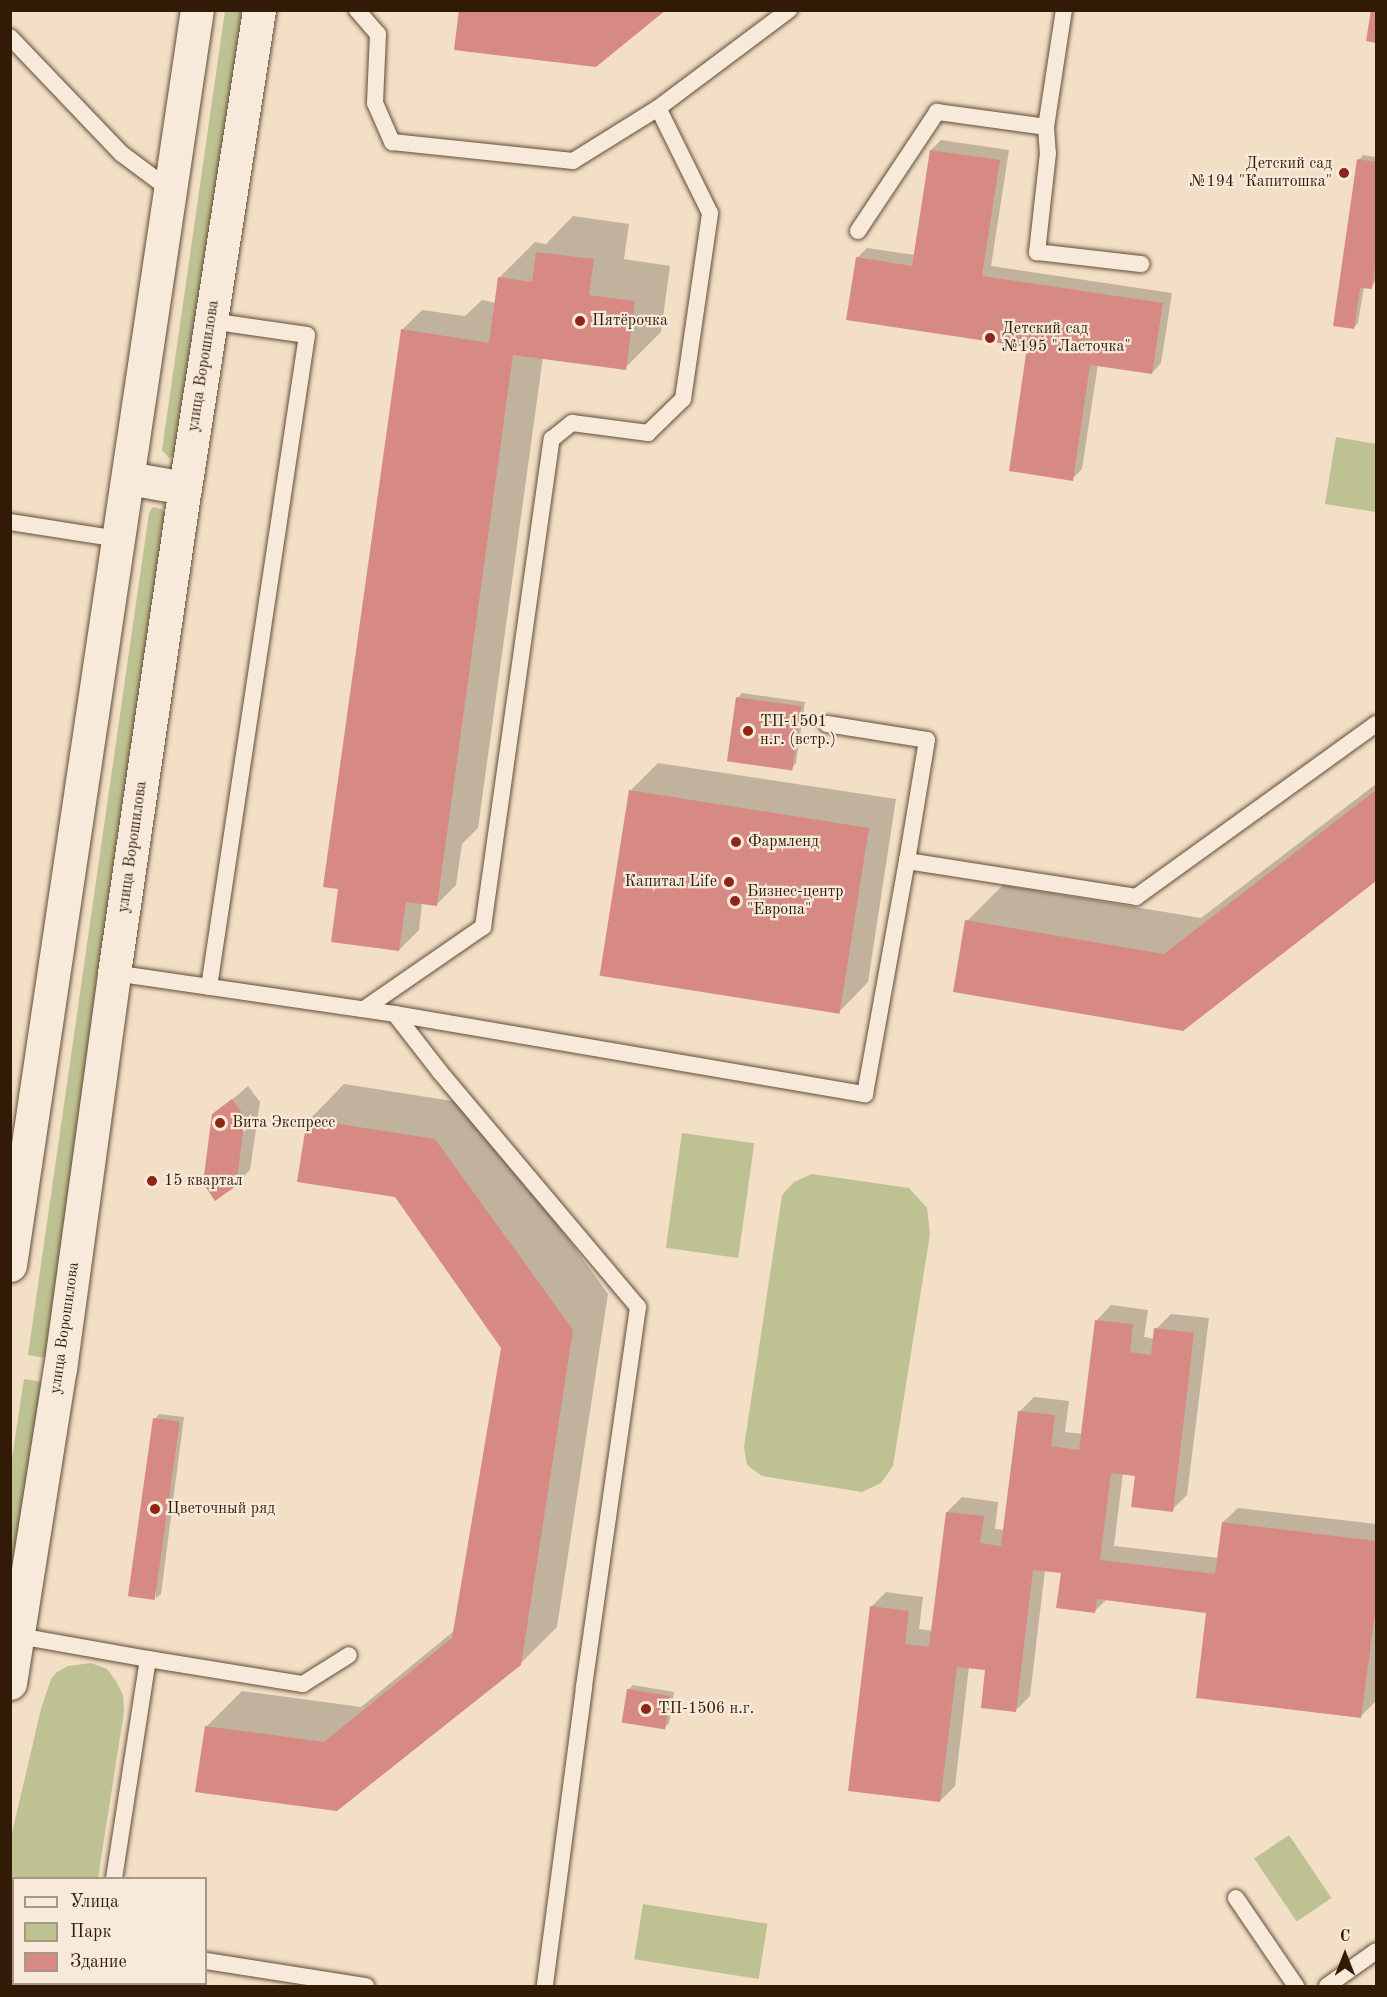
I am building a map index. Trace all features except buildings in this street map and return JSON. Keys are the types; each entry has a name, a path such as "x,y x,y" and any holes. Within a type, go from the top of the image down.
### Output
{"main road":[{"path":"10,1265 197,10"},
{"name":"улица Ворошилова","path":"10,1683 60,1369 114,973 185,488 259,10"},
{"path":"128,478 185,488"}],"lane":[{"path":"357,10 378,34 375,103 392,142 573,161 658,108 789,10"},
{"path":"1064,10 1046,126 1048,153 1037,252 1141,264"},
{"path":"10,37 122,154 169,189"},
{"path":"364,1009 483,927 552,439 572,423 648,433 683,399 710,213 658,108"},
{"path":"858,231 938,112 1046,126"},
{"path":"209,987 307,335 210,321"},
{"path":"10,522 118,539"},
{"path":"114,973 364,1009 865,1094 927,740 827,724"},
{"path":"907,861 1136,897 1377,724"},
{"path":"395,1014 440,1072 638,1307 582,1700 545,1986"},
{"path":"19,1636 303,1684 350,1655"},
{"path":"114,1877 148,1659"},
{"path":"1236,1898 1296,1986"},
{"path":"1327,1986 1377,1951"},
{"path":"207,1961 366,1986"}],"green space":[{"path":"225,11 242,11 178,453 169,458 162,450"},
{"path":"1336,437 1376,444 1376,512 1325,504"},
{"path":"153,507 162,509 166,515 45,1358 28,1355 149,513"},
{"path":"682,1133 754,1143 738,1258 666,1248"},
{"path":"812,1174 909,1188 927,1208 930,1234 893,1466 881,1483 862,1492 762,1476 747,1465 744,1447 782,1195 794,1182"},
{"path":"24,1379 42,1382 11,1592 10,1472"},
{"path":"91,1663 107,1669 123,1695 124,1712 98,1877 12,1877 12,1985 127,1986 11,1986 11,1837 41,1709 51,1679 57,1672 68,1666"},
{"path":"1289,1835 1331,1898 1297,1921 1254,1858"},
{"path":"643,1904 767,1924 759,1979 634,1959"}],"place":[{"name":"Детский сад №194 \"Капитошка\"","path":"1344,173"},
{"name":"Пятёрочка","path":"580,321"},
{"name":"Детский сад №195 \"Ласточка\"","path":"990,338"},
{"name":"ТП-1501 н.г. (встр.)","path":"748,731"},
{"name":"Фармленд","path":"736,842"},
{"name":"Капитал Life","path":"729,882"},
{"name":"Бизнес-центр \"Европа\"","path":"735,901"},
{"name":"Вита Экспресс","path":"220,1123"},
{"name":"15 квартал","path":"152,1181"},
{"name":"Цветочный ряд","path":"155,1509"},
{"name":"ТП-1506 н.г.","path":"646,1709"}]}
